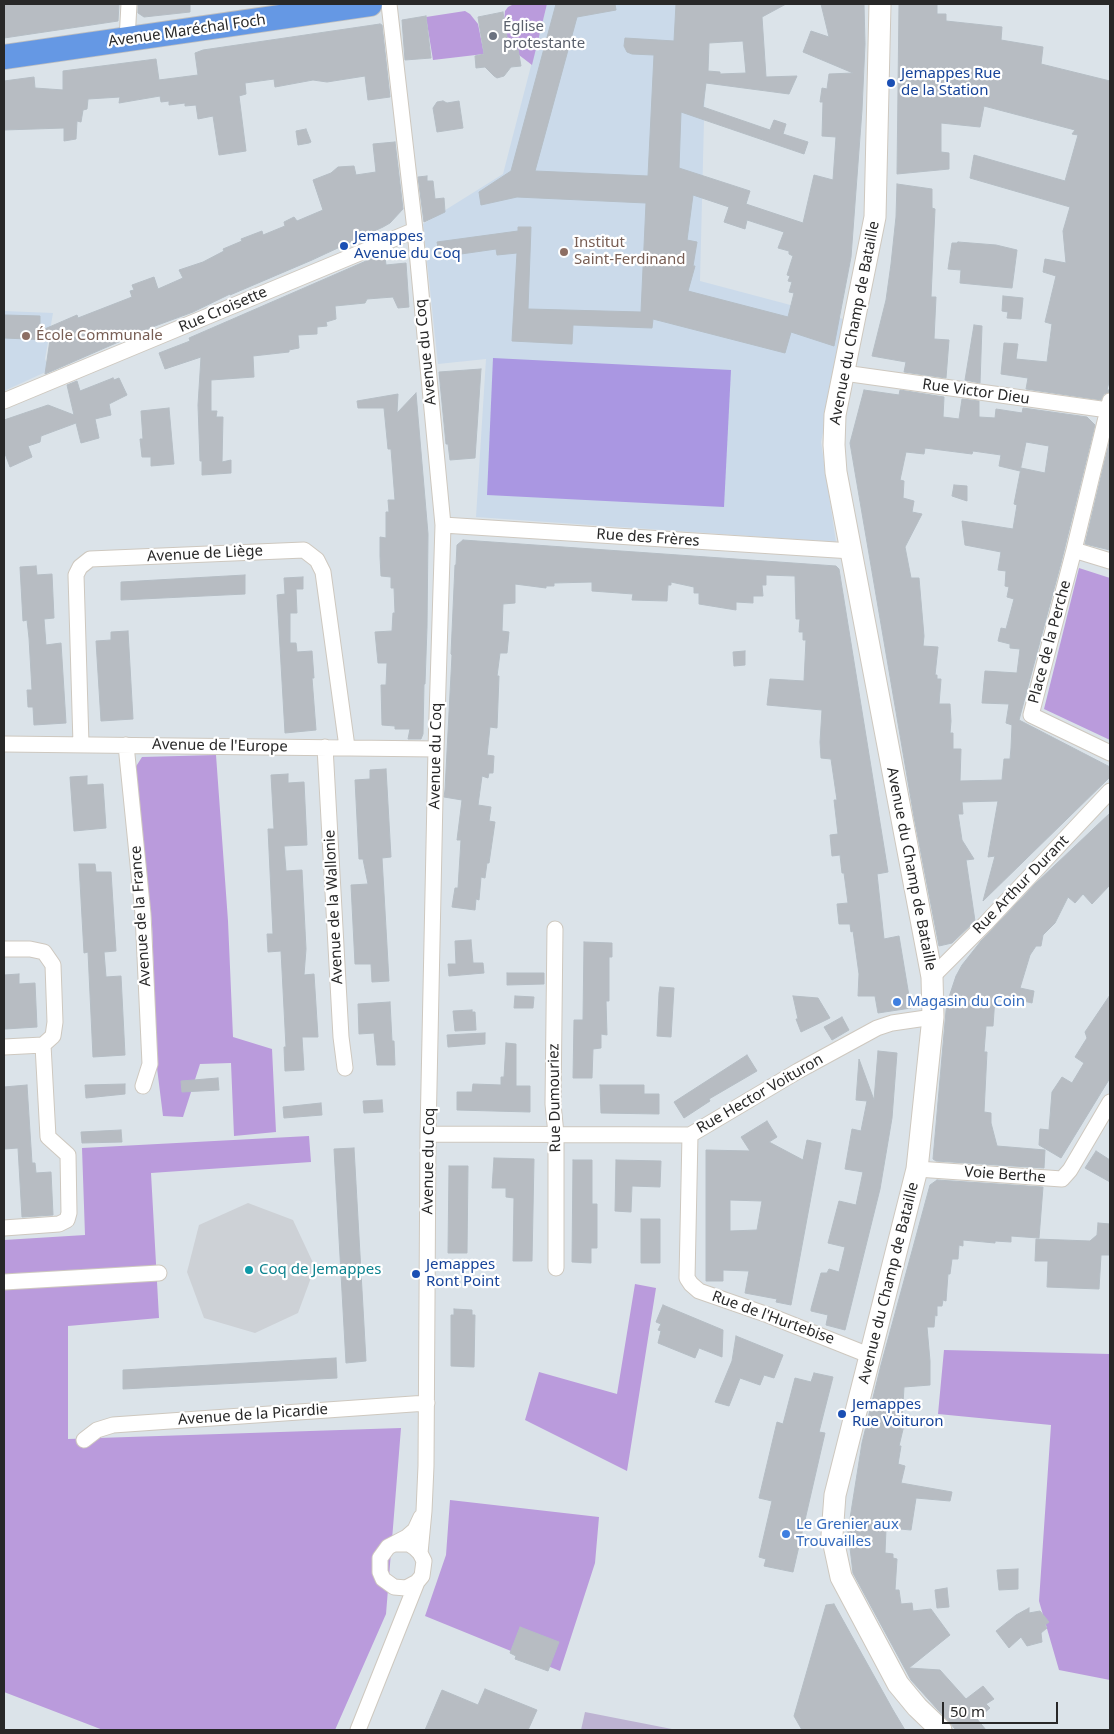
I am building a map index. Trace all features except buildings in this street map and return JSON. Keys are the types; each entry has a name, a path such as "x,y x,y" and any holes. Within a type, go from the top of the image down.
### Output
{"main road":[{"name":"Avenue Maréchal Foch","path":"4,58 370,4"}],"street":[{"path":"127,40 129,4"},
{"name":"Avenue du Coq","path":"389,4 415,230 443,525 428,1134 424,1512 420,1553"},
{"name":"Avenue du Champ de Bataille","path":"880,4 875,217 835,415 834,445 836,472 932,977 933,1017 918,1169 835,1495 832,1535 841,1577 898,1684 917,1707 941,1730"},
{"name":"Rue Croisette","path":"4,402 415,230"},
{"name":"Rue Victor Dieu","path":"844,373 1109,406"},
{"path":"1109,406 1074,550 1110,561"},
{"name":"Rue des Frères","path":"443,525 852,551"},
{"name":"Avenue de Liège","path":"81,744 76,575 80,567 90,559 304,550 317,560 323,572 346,747"},
{"name":"Place de la Perche","path":"1074,550 1030,715 1110,753"},
{"name":"Avenue de l'Europe","path":"4,744 436,749"},
{"name":"Avenue de la France","path":"126,745 144,924 150,1064 143,1086"},
{"name":"Avenue de la Wallonie","path":"325,747 341,1036 345,1068"},
{"name":"Rue Arthur Durant","path":"932,977 985,924 1110,791"},
{"name":"Rue Dumouriez","path":"555,929 553,1104 556,1134 556,1268"},
{"path":"4,949 30,949 44,952 53,965 55,1022 54,1036 43,1045 4,1047"},
{"name":"Rue Hector Voituron","path":"428,1134 690,1135 798,1070 877,1028 892,1023 933,1017"},
{"path":"4,1228 59,1224 67,1220 69,1213 68,1155 48,1137 43,1045"},
{"name":"Voie Berthe","path":"918,1169 1062,1179 1070,1170 1110,1102"},
{"name":"Rue de l'Hurtebise","path":"690,1135 687,1278 699,1291 768,1315 871,1356"},
{"path":"4,1282 159,1273"},
{"name":"Avenue de la Picardie","path":"84,1440 97,1430 113,1425 426,1403"},
{"name":"Avenue du Coq","path":"394,1544 415,1530 424,1512"},
{"path":"358,1730 417,1582 424,1569 424,1561 420,1553 409,1544 394,1544 383,1552 379,1566 380,1572 398,1602 402,1619"},
{"path":"388,1584 406,1588 417,1582"}],"shaded area":[{"path":"525,4 547,4 532,65 519,55 517,49 509,50 504,21 505,11 508,7"},
{"name":"Institut Saint-Ferdinand","path":"547,4 705,4 700,281 847,320 821,442 836,542 476,517 486,359 438,364 423,224 503,174"},
{"path":"465,11 478,24 484,54 433,60 426,17"},
{"name":"École Communale","path":"4,311 53,313 45,359 50,370 4,391"},
{"path":"493,358 731,370 724,507 487,495"},
{"path":"1079,568 1110,578 1110,740 1044,709"},
{"path":"216,755 228,921 233,1037 272,1049 276,1132 234,1136 231,1063 200,1064 183,1117 163,1116 157,1068 152,924 135,768 142,757"},
{"path":"309,1136 311,1162 151,1173 159,1318 68,1326 68,1439 401,1428 386,1614 335,1730 103,1730 4,1692 4,1240 85,1235 82,1148"},
{"path":"248,1203 293,1220 315,1267 298,1313 255,1333 204,1318 187,1272 199,1225"},
{"path":"635,1284 656,1288 627,1471 525,1420 539,1372 617,1394"},
{"path":"944,1350 1110,1354 1110,1680 1059,1670 1039,1601 1051,1425 938,1414"},
{"path":"450,1500 599,1517 595,1563 560,1671 425,1616 446,1555"},
{"path":"585,1712 677,1730 581,1730"}],"place":[{"name":"Église protestante","path":"493,36"},
{"name":"Jemappes Rue de la Station","path":"891,83"},
{"name":"Jemappes Avenue du Coq","path":"344,246"},
{"name":"Institut Saint-Ferdinand","path":"564,252"},
{"name":"École Communale","path":"26,336"},
{"name":"Magasin du Coin","path":"897,1002"},
{"name":"Coq de Jemappes","path":"249,1270"},
{"name":"Jemappes Ront Point","path":"416,1274"},
{"name":"Jemappes Rue Voituron","path":"842,1414"},
{"name":"Le Grenier aux Trouvailles","path":"786,1534"}]}
